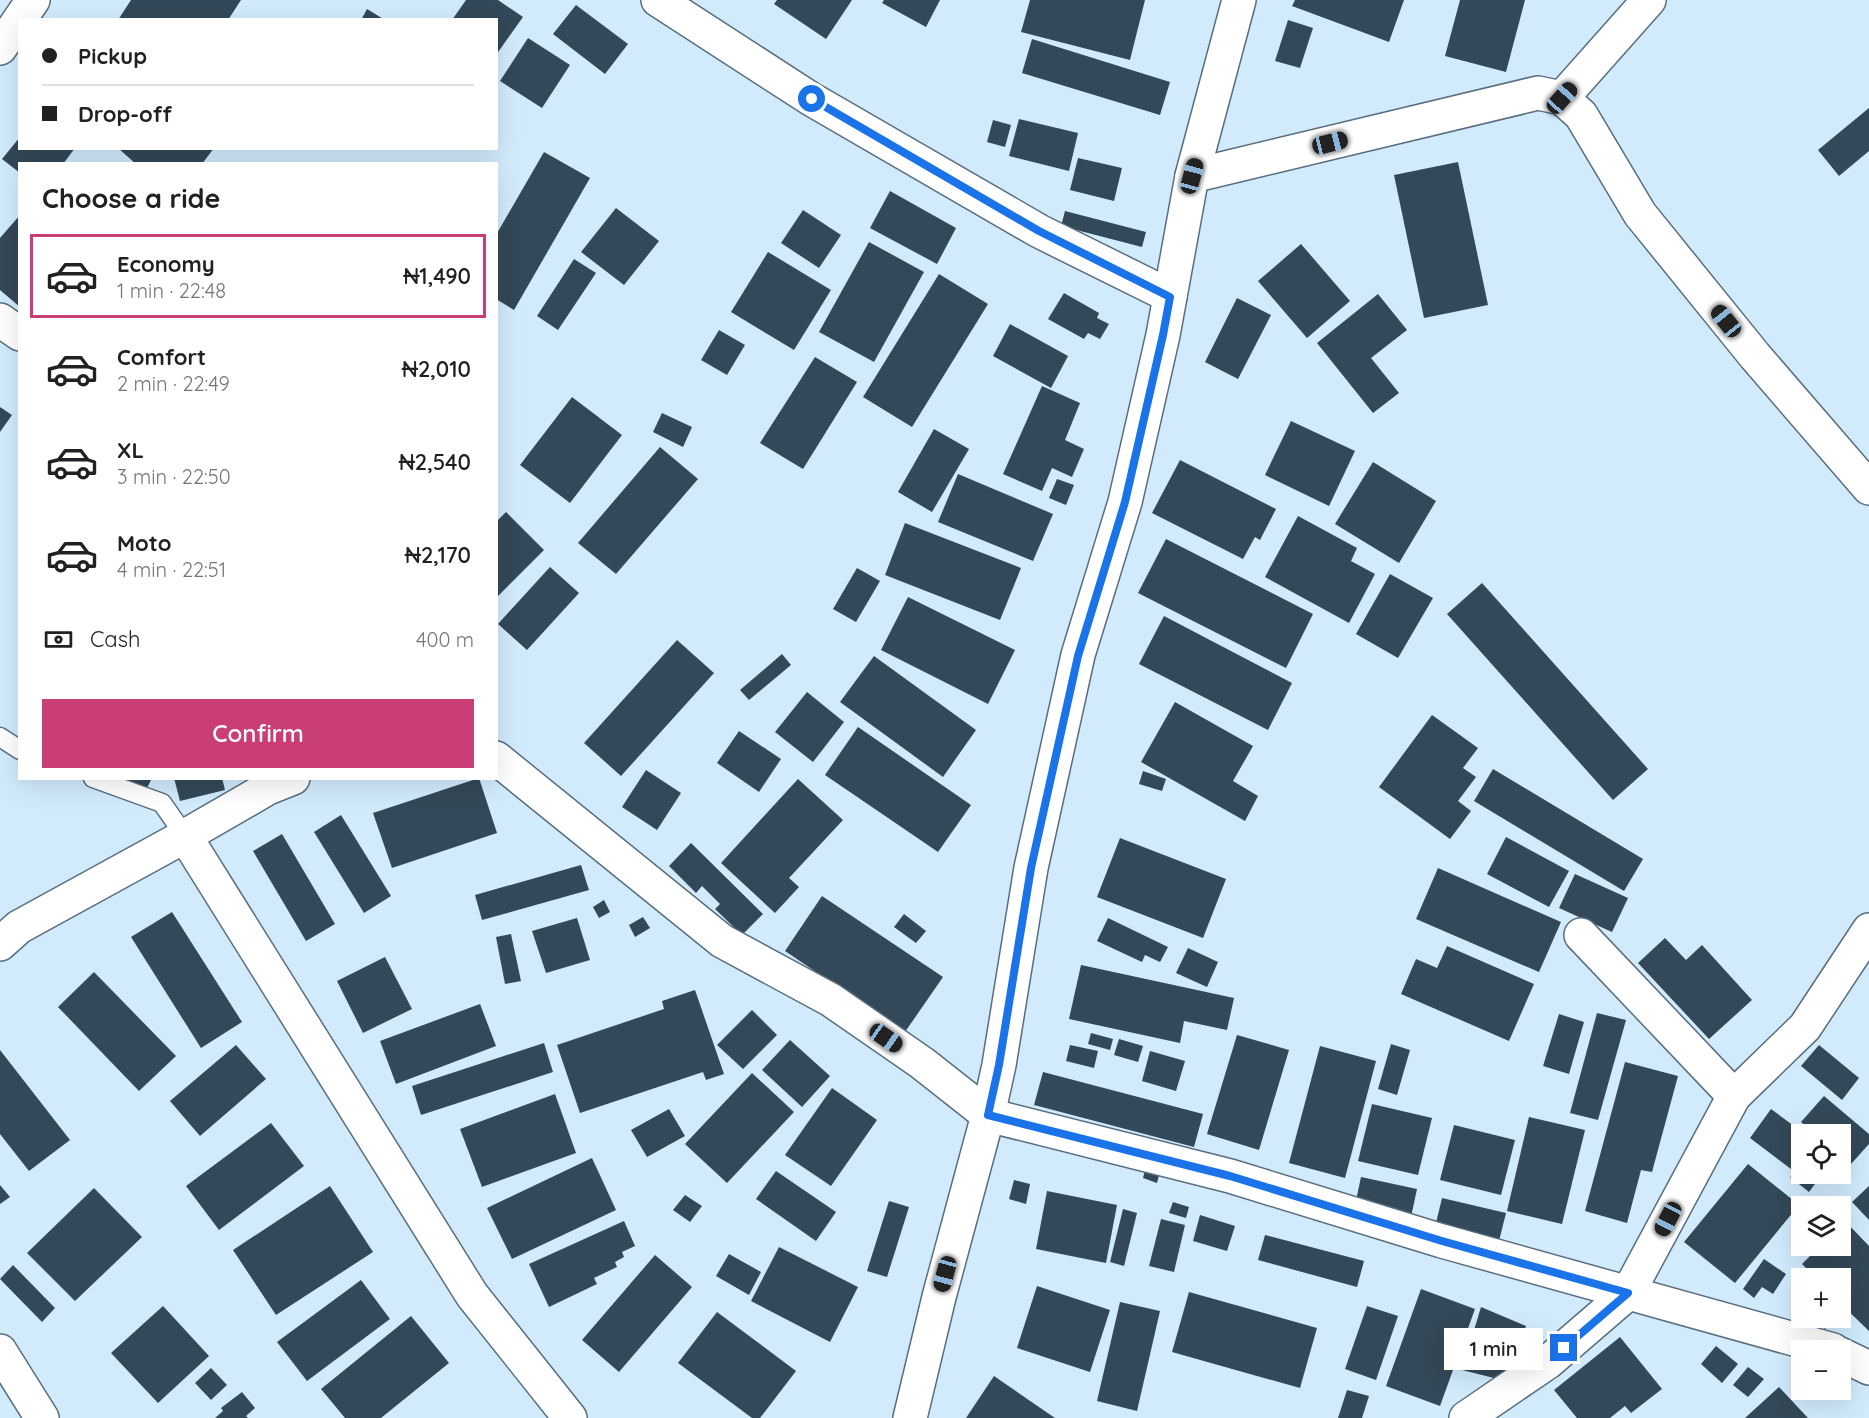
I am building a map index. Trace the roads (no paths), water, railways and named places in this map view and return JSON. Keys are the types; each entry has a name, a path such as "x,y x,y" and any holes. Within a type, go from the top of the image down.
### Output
{"street":[{"path":"658,0 812,99 1039,231 1170,297"},
{"path":"910,1418 939,1297 988,1115 999,1065 1031,868 1078,656 1125,502 1163,335 1192,176 1239,0"},
{"path":"1562,98 1649,0"},
{"path":"0,48 22,4"},
{"path":"1192,176 1538,93 1562,98 1581,115 1640,214 1755,356 1869,488"},
{"path":"0,320 18,333"},
{"path":"498,760 722,941 831,1000 922,1063 988,1115 1230,1176 1442,1241 1797,1340"},
{"path":"0,944 20,927 268,788 288,780"},
{"path":"185,836 472,1295 570,1418"},
{"path":"1466,1418 1548,1362 1628,1293 1734,1096 1804,1027 1869,930"},
{"path":"1581,935 1734,1096"},
{"path":"0,1351 42,1418"},
{"path":"1851,1359 1869,1368"}],"lane":[{"path":"0,737 18,749"},
{"path":"99,780 162,803 185,836"}]}
